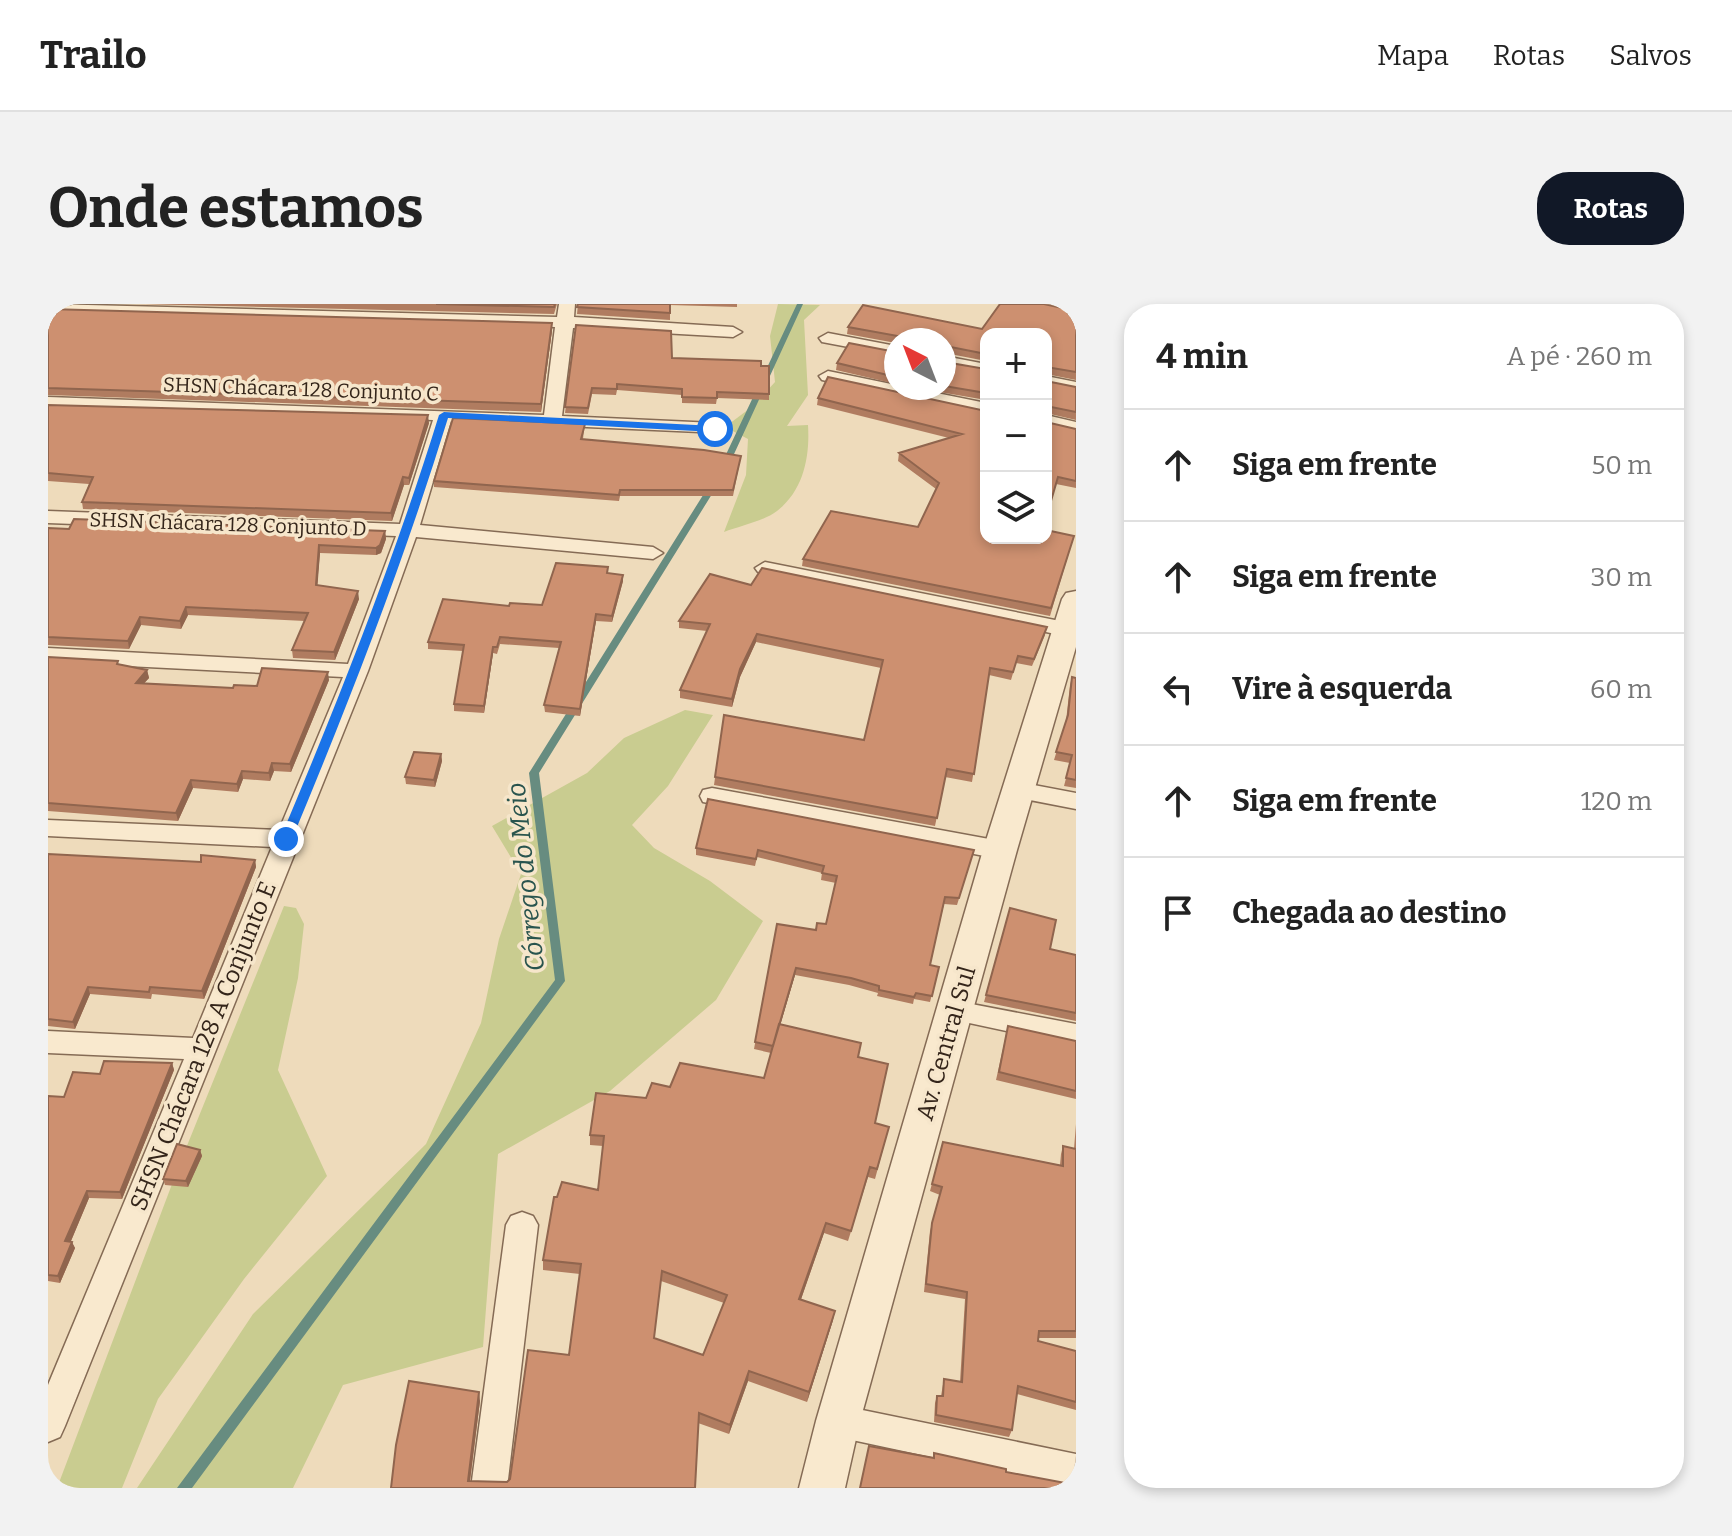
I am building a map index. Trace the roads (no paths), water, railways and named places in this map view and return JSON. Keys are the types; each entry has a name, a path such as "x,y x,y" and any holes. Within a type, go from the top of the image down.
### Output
{"street":[{"path":"1045,304 1076,310"},
{"path":"48,308 565,313 733,332"},
{"path":"552,421 565,313"},
{"path":"828,338 884,349"},
{"path":"956,363 980,368"},
{"path":"828,376 980,408"},
{"path":"1052,382 1076,387"},
{"name":"SHSN Chácara 128 Conjunto C","path":"48,403 444,415 715,429"},
{"name":"SHSN Chácara 128 A Conjunto E","path":"48,1426 357,671 408,530 444,415"},
{"path":"1052,422 1076,428"},
{"name":"SHSN Chácara 128 Conjunto D","path":"48,517 408,530 653,553"},
{"path":"765,568 1070,614"},
{"name":"Av. Central Sul","path":"822,1488 838,1421 1000,850 1070,614"},
{"path":"48,655 357,671"},
{"path":"1018,790 1076,801"},
{"path":"712,796 1000,850"},
{"path":"48,828 286,839"},
{"path":"956,1011 1076,1035"},
{"path":"48,1042 203,1049"},
{"path":"489,1488 522,1225"},
{"path":"838,1421 1076,1471"}],"waterway":[{"name":"Córrego do Meio","path":"725,465 800,304"},
{"name":"Córrego do Meio","path":"184,1488 560,981 534,773 713,486"}]}
